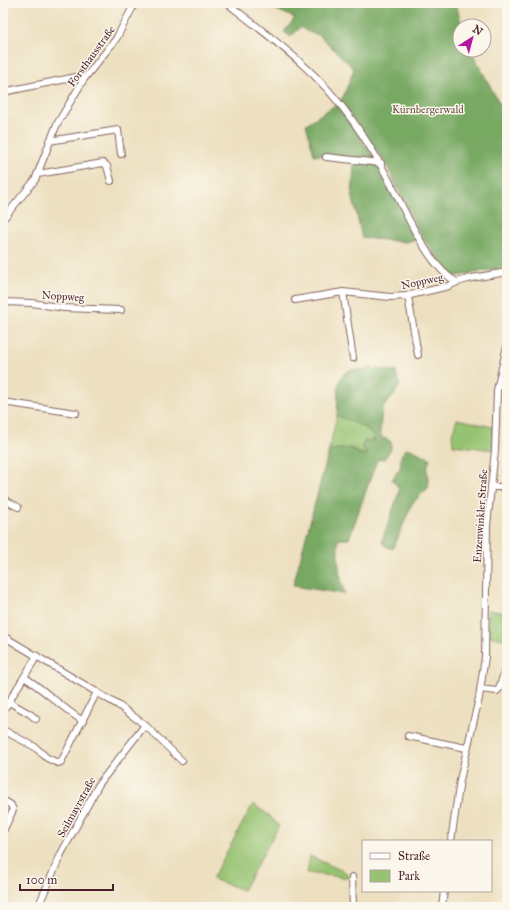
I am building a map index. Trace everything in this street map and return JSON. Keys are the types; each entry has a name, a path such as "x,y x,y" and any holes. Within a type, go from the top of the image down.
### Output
{"street":[{"name":"Forsthausstraße","path":"3,219 38,174 49,141 57,124 84,79 116,39 135,3"},
{"path":"227,3 282,47 323,84 346,112 381,163 419,238 445,274 457,282 507,272"},
{"path":"3,92 76,77 84,79"},
{"path":"49,141 118,130 121,154"},
{"path":"326,157 381,163"},
{"path":"38,174 103,163 107,166 111,182"},
{"name":"Noppweg","path":"295,300 343,292 390,297 408,296 449,286 457,282"},
{"path":"343,292 353,358"},
{"path":"408,296 418,355"},
{"name":"Noppweg","path":"3,302 32,303 64,308 121,310"},
{"name":"Enzenwinkler Straße","path":"451,840 466,748 480,689 486,644 487,526 495,450 497,390 507,346"},
{"path":"3,402 76,413"},
{"path":"491,487 507,487"},
{"path":"3,499 18,507"},
{"path":"3,636 97,692 145,726 182,761"},
{"path":"3,712 37,656"},
{"path":"480,689 497,691 507,664"},
{"path":"24,677 37,685 72,714 83,721"},
{"path":"3,730 35,747 47,758 58,763 63,760 97,692"},
{"path":"9,702 36,719"},
{"name":"Seilmayrstraße","path":"38,907 61,854 99,784 145,726"},
{"path":"408,736 466,748"},
{"path":"3,800 11,805 13,810 3,831"},
{"path":"352,877 353,907"},
{"path":"442,907 444,892"}],"green space":[{"name":"Kürnbergerwald","path":"261,3 456,3 460,18 452,18 452,58 475,58 506,116 507,267 452,277 421,236 385,162 340,101 344,95 354,69 319,35 306,31 301,27 291,37 284,32 295,18"},
{"path":"337,104 376,160 314,155 306,124"},
{"path":"354,162 380,165 417,239 405,242 362,238 352,194"},
{"path":"370,368 395,371 400,384 393,397 382,408 380,431 382,438 391,442 391,449 384,459 377,460 349,539 338,539 339,567 345,594 293,586 329,450 351,448 359,453 367,455 362,446 364,441 375,440 368,430 337,415 339,384 344,374 350,370"},
{"path":"337,415 359,424 368,430 372,435 375,440 364,450 367,455 362,455 351,448 329,450"},
{"path":"457,419 493,427 493,450 453,445 452,434"},
{"path":"408,448 430,458 427,469 429,487 412,504 393,549 382,543 399,492 398,487 392,480 401,466 401,456"},
{"path":"488,610 507,613 507,640 489,636"},
{"path":"253,804 269,815 279,826 243,890 212,879"},
{"path":"310,856 347,873 350,878 307,873"}]}
